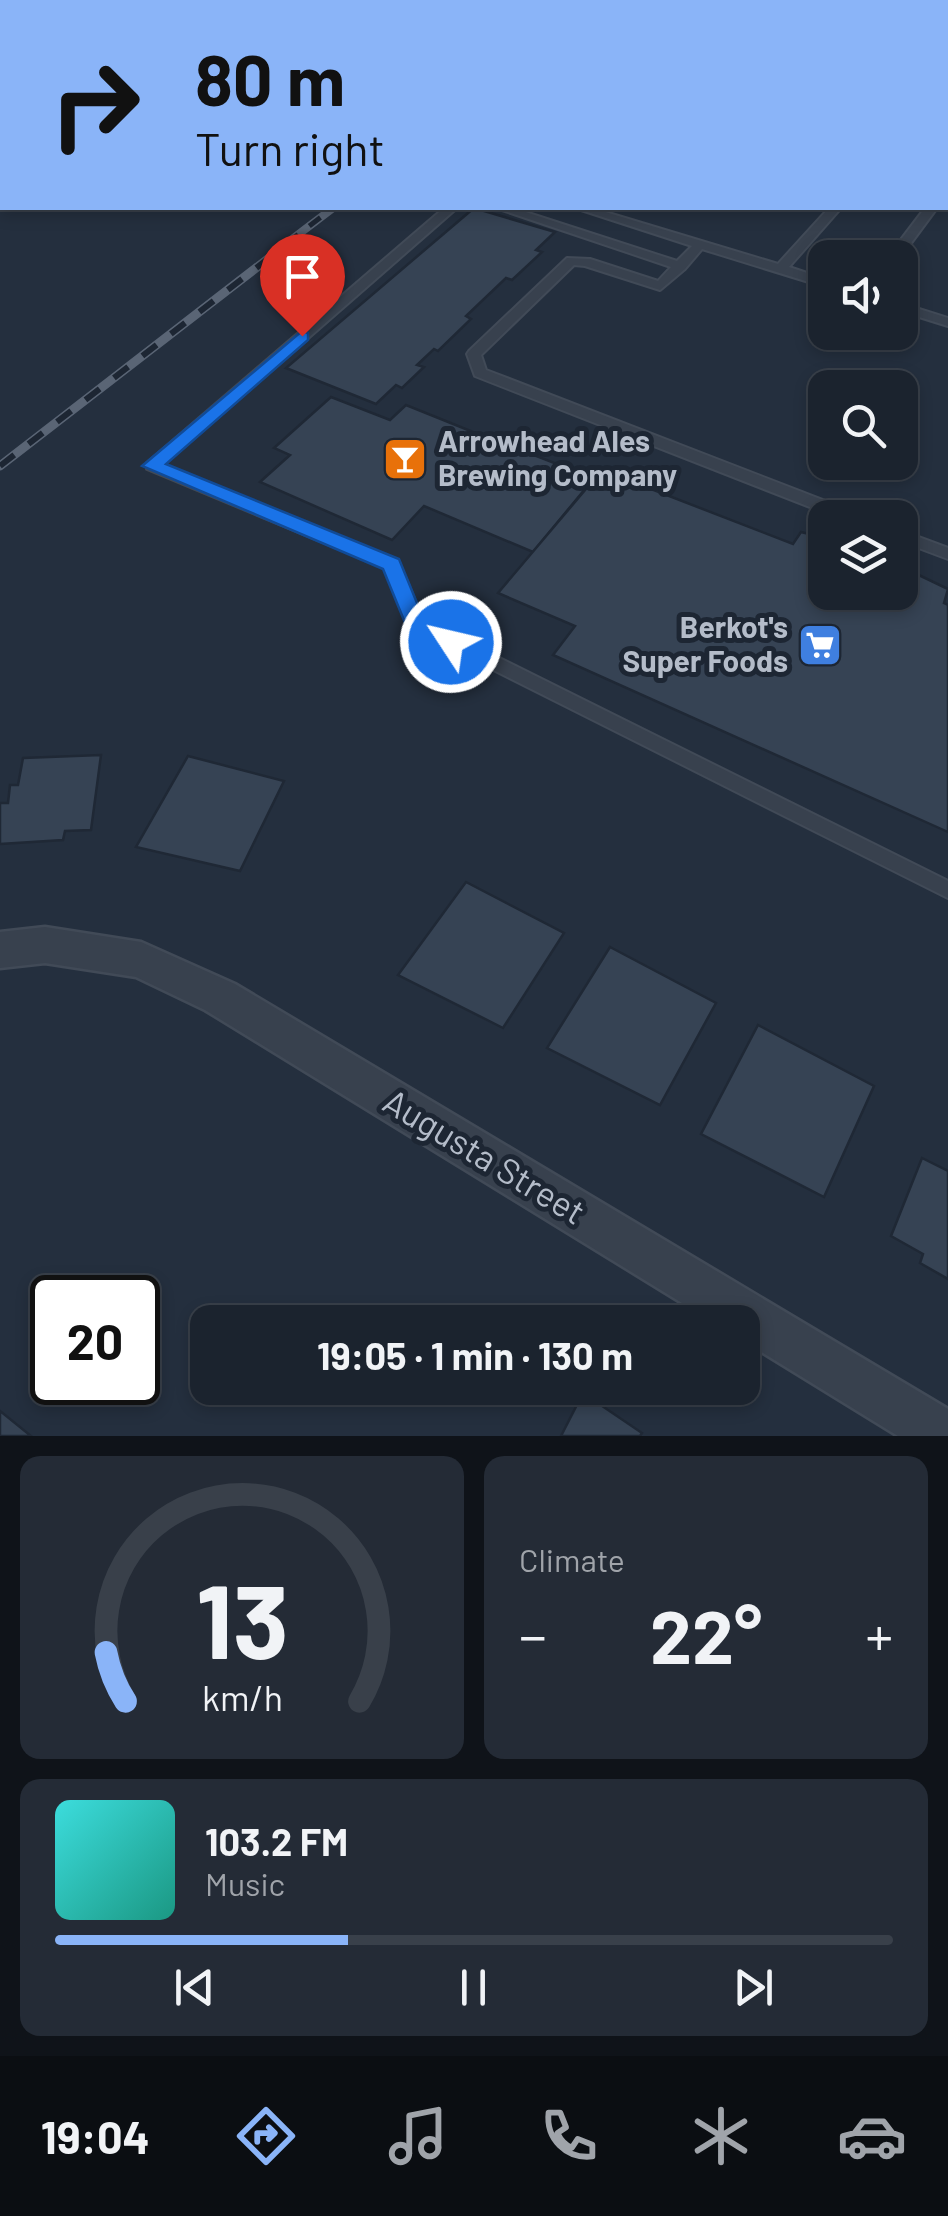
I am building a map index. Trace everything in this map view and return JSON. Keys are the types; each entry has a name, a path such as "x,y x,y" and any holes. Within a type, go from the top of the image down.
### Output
{"street":[{"name":"Augusta Street","path":"0,950 45,945 141,960 220,998 945,1436"}],"lane":[{"path":"449,210 152,466 392,564 416,624 948,890"},
{"path":"508,210 680,266"},
{"path":"588,210 808,278"},
{"path":"781,269 833,210"},
{"path":"907,240 930,210"},
{"path":"700,244 660,286 586,262 571,261 474,354 480,372 808,500"},
{"path":"918,313 948,322"},
{"path":"918,542 948,554"}],"building":[{"path":"472,210 555,232 536,250 542,252 512,280 506,278 466,316 471,319 417,365 424,367 402,388 396,385 376,404 286,368"},
{"path":"331,397 390,420 406,405 488,438 484,442 512,452 516,448 557,464 553,469 590,483 533,552 424,506 392,540 260,482 290,455 274,448"},
{"path":"602,470 793,544 801,532 808,534 808,610 918,610 918,575 948,589 944,603 948,605 948,832 553,655 575,626 498,593"},
{"path":"101,755 91,830 65,831 63,840 0,844 0,803 8,803 10,785 18,785 23,758"},
{"path":"188,756 284,781 240,871 136,847"},
{"path":"466,882 564,933 503,1028 398,975"},
{"path":"610,947 716,1003 660,1105 547,1048"},
{"path":"758,1025 874,1086 824,1197 701,1134"},
{"path":"922,1158 948,1171 948,1279 920,1263 923,1254 891,1236"},
{"path":"577,1405 601,1405 642,1433 640,1436 561,1436"},
{"path":"0,1411 31,1436 0,1436"}],"railway":[{"path":"287,243 330,210"},
{"path":"0,466 291,241"}],"place":[{"name":"Arrowhead Ales Brewing Company","path":"405,459"},
{"name":"Berkot's Super Foods","path":"820,645"}],"route":[{"path":"302,336 152,466 392,564 416,624 451,642"}]}
